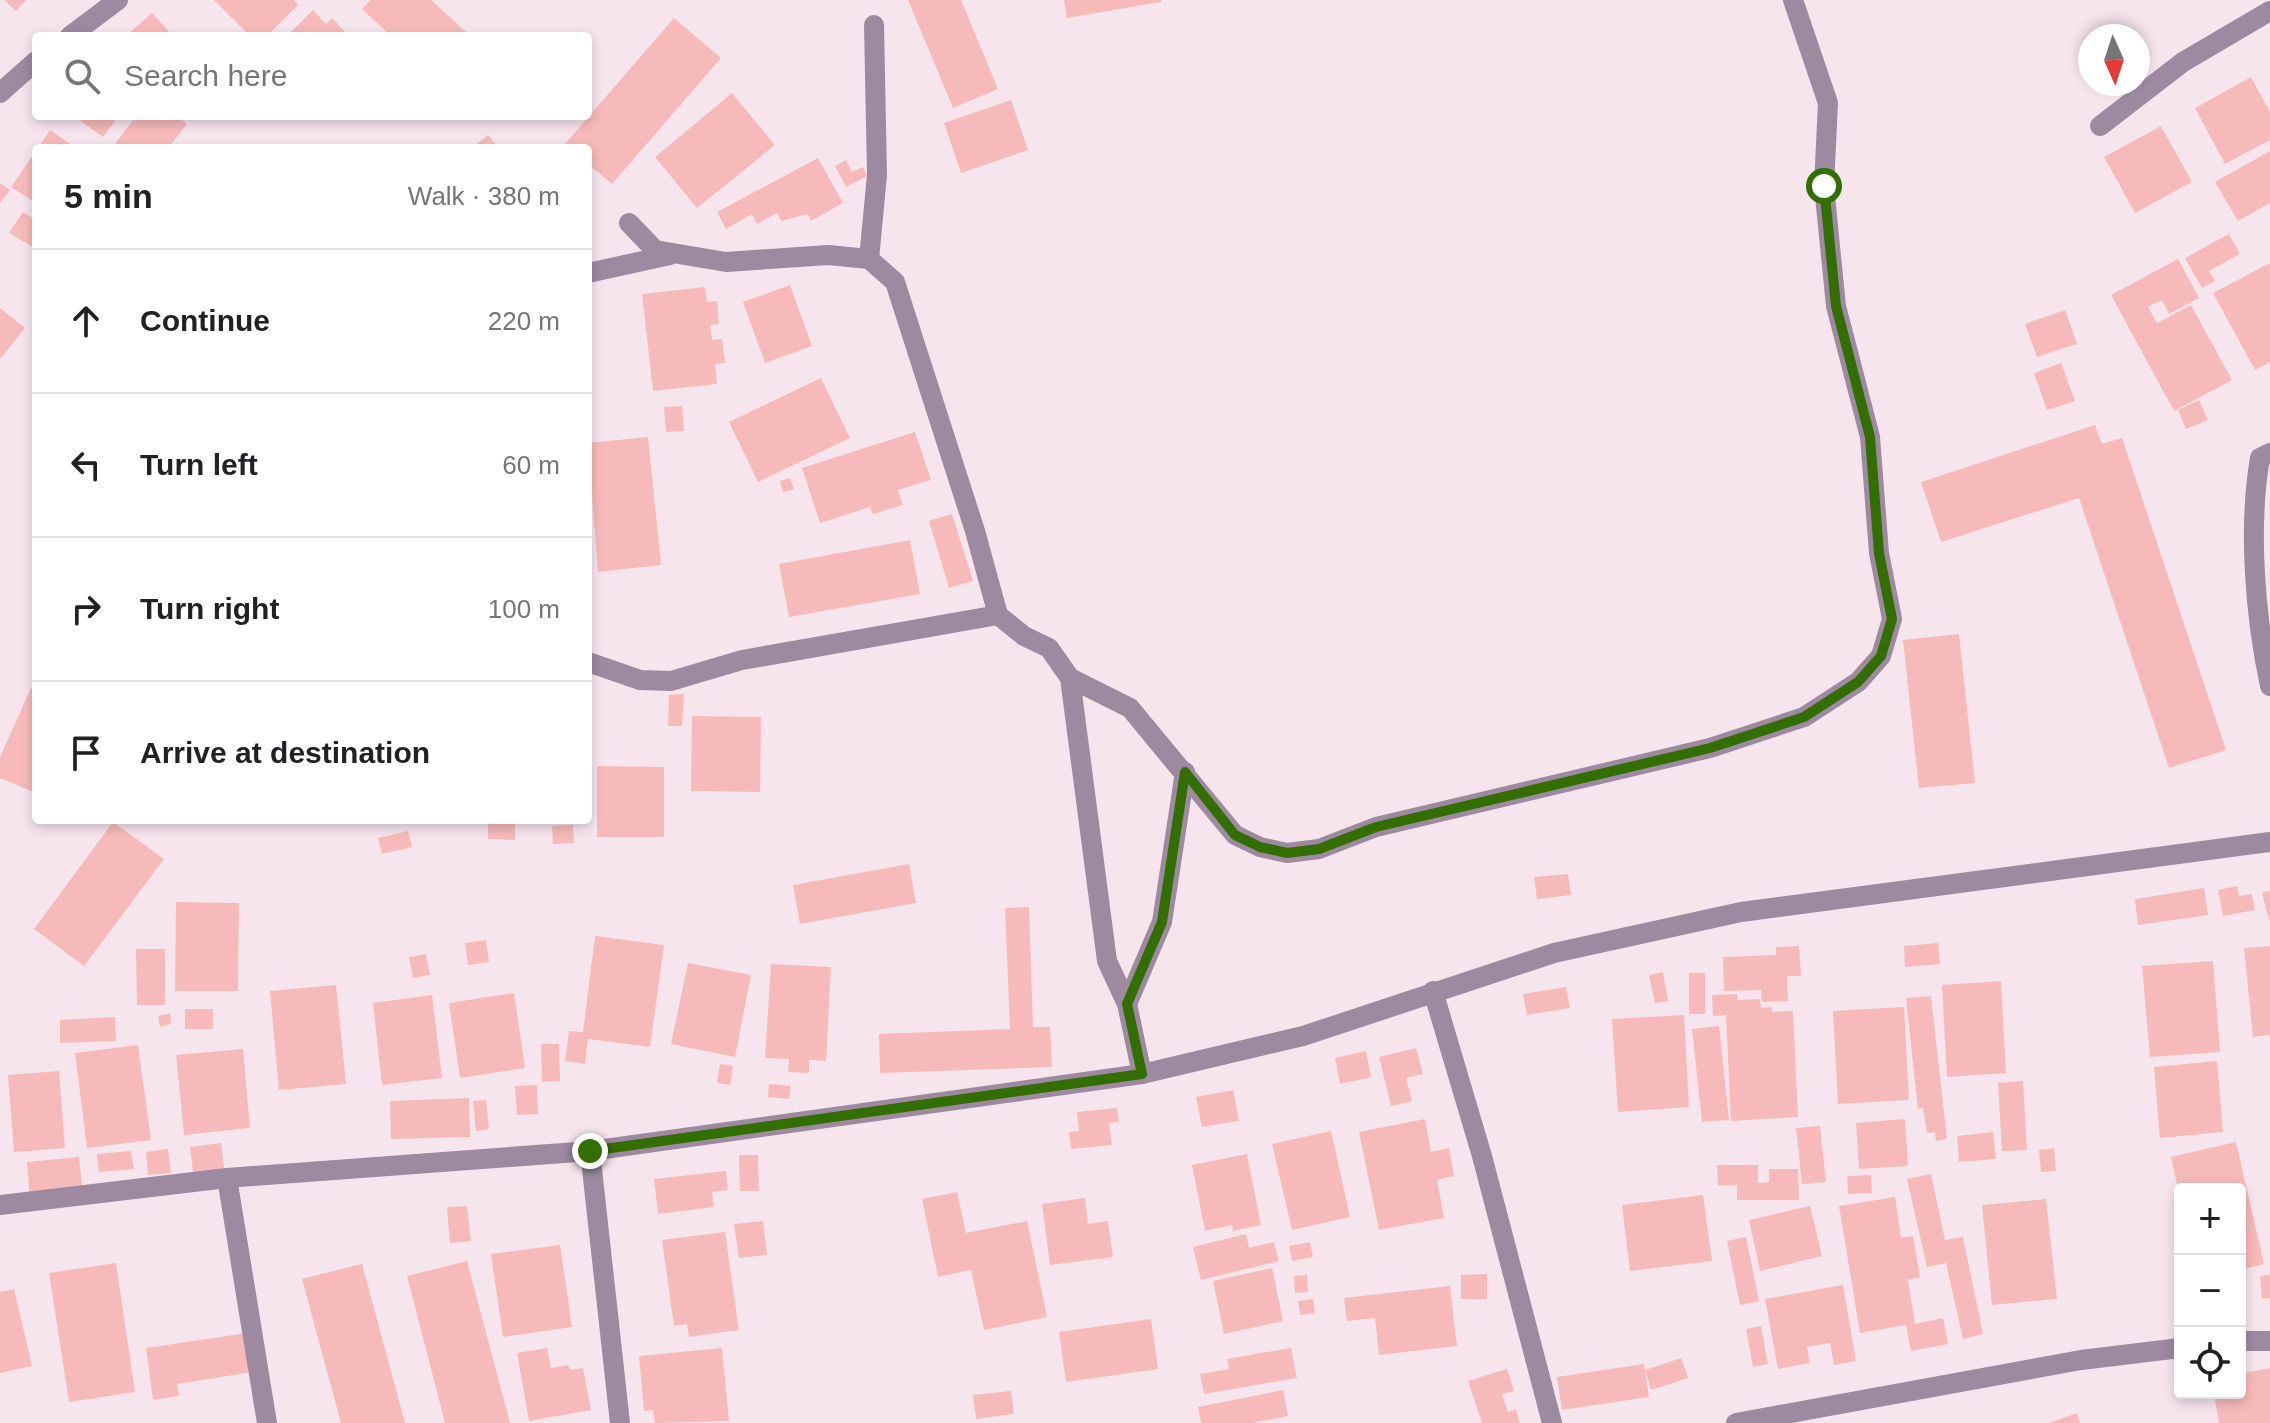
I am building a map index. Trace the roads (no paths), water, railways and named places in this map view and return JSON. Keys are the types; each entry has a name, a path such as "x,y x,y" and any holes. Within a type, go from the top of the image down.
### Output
{"street":[{"path":"75,32 118,0"},
{"path":"1070,678 1130,708 1235,835 1260,847 1287,853 1319,849 1376,827 1710,748 1804,717 1858,682 1881,656 1892,619 1879,553 1870,437 1836,306 1824,186 1828,103 1793,0"},
{"path":"2100,126 2183,62 2270,11"},
{"path":"869,259 878,160 874,25"},
{"path":"0,93 32,65"},
{"path":"629,223 655,250 682,252 726,262 828,255 869,259 895,282 975,531 998,615 1024,636 1049,648 1070,678 1107,961 1127,1004 1142,1074"},
{"path":"592,272 682,252"},
{"path":"2270,453 2260,458 2253,503 2265,659 2270,686"},
{"path":"592,663 640,680 671,681 742,660 998,615"},
{"path":"1127,1004 1162,922 1185,772"},
{"path":"0,1205 227,1178 590,1151 1142,1074 1303,1036 1554,953 1741,912 2270,842"},
{"path":"1433,991 1482,1156 1552,1423"},
{"path":"590,1151 620,1423"},
{"path":"227,1178 267,1423"},
{"path":"2246,1341 2270,1341"},
{"path":"1736,1423 2081,1360 2174,1349"}]}
